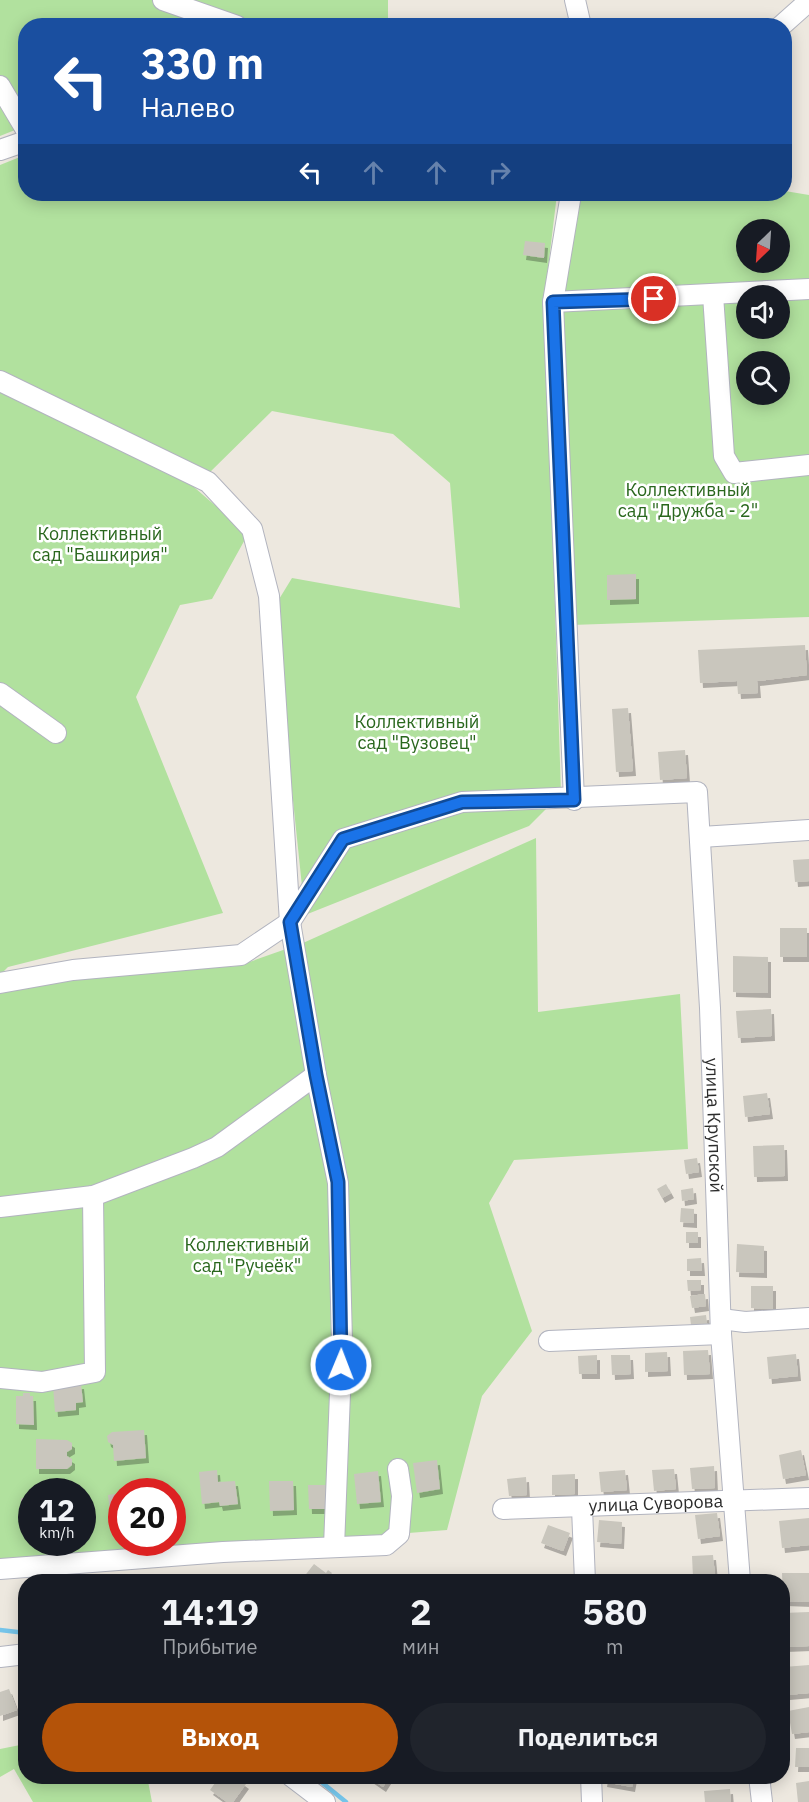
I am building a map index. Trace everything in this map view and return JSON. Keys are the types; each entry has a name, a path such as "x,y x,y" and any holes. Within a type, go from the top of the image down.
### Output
{"street":[{"path":"163,0 214,18"},
{"path":"575,0 579,18"},
{"path":"790,18 809,1"},
{"path":"0,86 18,116"},
{"path":"0,150 18,144"},
{"path":"0,982 73,970 241,955 290,922 343,839 462,802 574,800 553,302 569,201"},
{"path":"553,302 809,289"},
{"path":"713,295 724,456 734,473 809,465"},
{"path":"0,381 208,482 252,529 269,596 290,922 316,1075 338,1182 342,1342 334,1547"},
{"path":"0,693 56,733"},
{"name":"улица Крупской","path":"574,800 697,792 701,837 721,1327 739,1574"},
{"path":"701,837 809,830"},
{"path":"0,1207 93,1196 217,1147 316,1075"},
{"path":"0,1378 42,1382 95,1372 93,1196"},
{"path":"549,1341 809,1318"},
{"path":"0,1569 223,1552 386,1545 399,1534 402,1496 398,1469"},
{"name":"улица Суворова","path":"503,1509 582,1508 732,1499 809,1498"},
{"path":"582,1508 585,1574"},
{"path":"0,1657 18,1655"},
{"path":"301,1784 325,1802"},
{"path":"591,1784 592,1802"},
{"path":"760,1784 762,1802"}],"green space":[{"path":"0,0 388,0 388,18 18,18 18,129 0,136"},
{"name":"Коллективный сад \"Вузовец\"","path":"18,158 18,201 556,201 545,293 561,794 529,826 305,915 273,609 292,578 460,608 450,483 393,434 272,411 206,476 0,376 0,165"},
{"name":"Коллективный сад \"Дружба - 2\"","path":"792,192 809,195 809,617 571,625 562,303 579,201 792,201"},
{"name":"Коллективный сад \"Башкирия\"","path":"0,384 172,468 248,534 212,599 180,605 136,697 223,913 8,967 0,975"},
{"name":"Коллективный сад \"Ручеёк\"","path":"536,838 538,1012 680,994 688,1149 514,1160 489,1203 532,1331 482,1396 447,1530 186,1550 186,1478 108,1478 110,1556 19,1563 0,1558 0,983 238,966 303,943"},
{"path":"18,1745 18,1776 14,1769 0,1777 0,1749"},
{"path":"23,1784 149,1784 152,1802 33,1802"}],"building":[{"path":"525,241 545,243 544,258 523,255"},
{"path":"636,574 636,599 607,600 607,575"},
{"path":"805,645 807,675 757,681 758,693 738,694 737,681 700,683 698,650"},
{"path":"628,708 633,771 616,772 612,709"},
{"path":"685,750 687,778 660,780 658,752"},
{"path":"809,859 809,881 795,882 793,860"},
{"path":"780,928 807,928 807,957 780,957"},
{"path":"733,956 768,957 768,993 733,992"},
{"path":"771,1009 772,1036 738,1038 736,1011"},
{"path":"767,1093 770,1114 745,1117 743,1096"},
{"path":"784,1145 785,1176 754,1177 753,1146"},
{"path":"697,1158 699,1172 686,1174 684,1160"},
{"path":"666,1184 671,1193 662,1198 657,1189"},
{"path":"693,1188 694,1199 682,1201 681,1190"},
{"path":"681,1208 694,1209 694,1223 680,1222"},
{"path":"686,1232 698,1232 698,1243 686,1243"},
{"path":"737,1244 764,1246 764,1273 736,1272"},
{"path":"701,1258 702,1271 687,1271 687,1259"},
{"path":"687,1280 701,1280 701,1290 688,1291"},
{"path":"751,1286 773,1286 773,1309 751,1308"},
{"path":"705,1294 706,1306 692,1308 690,1296"},
{"path":"706,1315 708,1331 692,1333 690,1317"},
{"path":"708,1350 710,1374 684,1375 683,1351"},
{"path":"667,1352 668,1371 645,1372 645,1353"},
{"path":"796,1354 798,1376 769,1379 767,1357"},
{"path":"597,1355 597,1374 579,1374 578,1356"},
{"path":"611,1355 630,1355 631,1374 612,1375"},
{"path":"81,1384 83,1402 76,1403 76,1410 55,1412 53,1386"},
{"path":"23,1393 30,1393 30,1396 33,1396 34,1425 16,1424 16,1396 23,1396"},
{"path":"144,1430 146,1458 114,1461 113,1445 108,1442 107,1436 112,1432"},
{"path":"36,1439 67,1440 72,1443 72,1449 67,1452 67,1456 72,1459 72,1465 67,1469 36,1469"},
{"path":"801,1450 806,1475 783,1479 779,1455"},
{"path":"437,1460 440,1489 417,1493 413,1463"},
{"path":"714,1466 715,1488 692,1489 690,1468"},
{"path":"674,1469 676,1489 654,1491 652,1470"},
{"path":"217,1470 218,1482 235,1481 238,1504 220,1506 219,1502 202,1504 199,1472"},
{"path":"625,1470 627,1490 601,1492 599,1472"},
{"path":"378,1471 381,1502 357,1504 354,1474"},
{"path":"575,1474 575,1494 552,1495 552,1475"},
{"path":"526,1477 527,1495 509,1496 507,1479"},
{"path":"269,1481 293,1481 294,1510 270,1511"},
{"path":"308,1485 328,1485 329,1509 309,1509"},
{"path":"717,1513 720,1536 698,1539 695,1515"},
{"path":"809,1518 809,1545 782,1548 779,1521"},
{"path":"599,1520 622,1522 621,1544 597,1542"},
{"path":"548,1525 570,1533 563,1551 541,1543"},
{"path":"713,1555 715,1574 693,1574 692,1556"},
{"path":"314,1564 326,1573 328,1570 332,1573 331,1574 306,1574"},
{"path":"809,1573 809,1602 790,1601 790,1574 782,1574"},
{"path":"809,1612 809,1646 790,1647 790,1613"},
{"path":"809,1665 809,1693 790,1695 790,1667"},
{"path":"9,1689 17,1710 0,1716 0,1692"},
{"path":"809,1707 809,1732 792,1734 790,1711"},
{"path":"796,1748 809,1748 809,1767 795,1767"},
{"path":"809,1781 809,1802 798,1802 796,1783"},
{"path":"214,1784 246,1784 233,1802 227,1802 210,1790"},
{"path":"615,1784 633,1784 632,1787"},
{"path":"730,1789 731,1802 705,1802 704,1791"}],"waterway":[{"path":"0,1630 18,1632"},
{"path":"324,1784 346,1802"}],"route":[{"path":"341,1365 338,1182 316,1075 290,922 343,839 462,802 574,800 559,490 553,302 654,299"}]}
